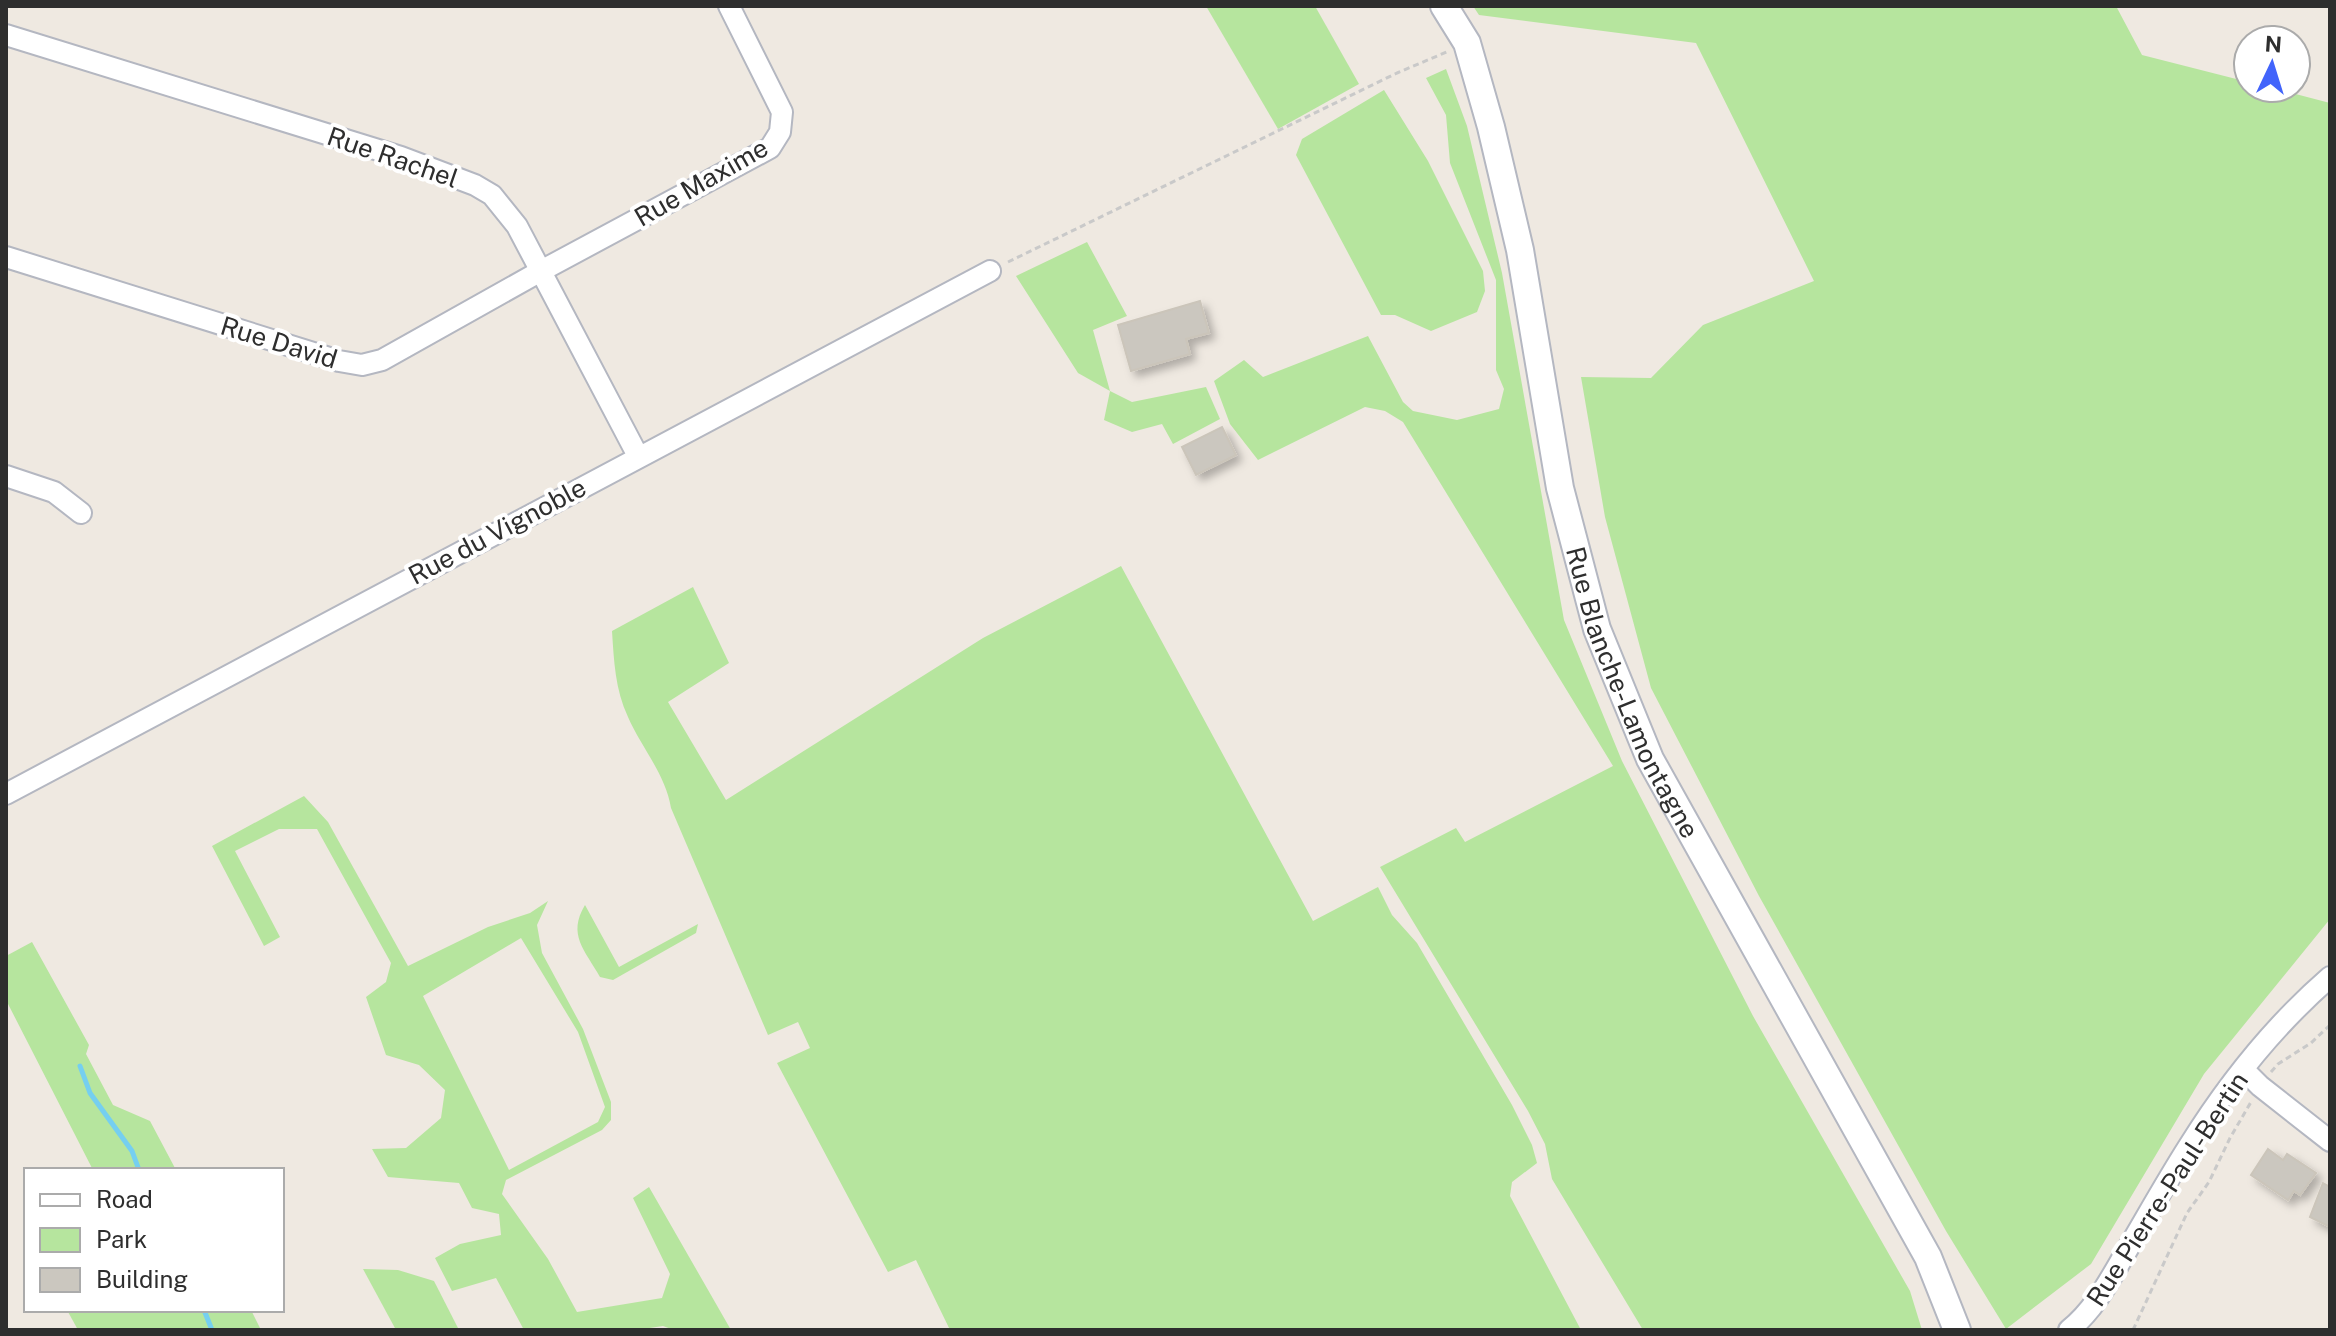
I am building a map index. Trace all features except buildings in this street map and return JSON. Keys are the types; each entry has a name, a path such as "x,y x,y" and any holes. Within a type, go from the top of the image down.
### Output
{"street":[{"name":"Rue Maxime","path":"539,272 770,148 780,132 782,112 729,6"},
{"name":"Rue Blanche-Lamontagne","path":"1444,6 1467,43 1491,127 1520,250 1560,488 1597,629 1650,759 1928,1257 1957,1330"},
{"name":"Rue Rachel","path":"6,35 401,157 475,185 492,195 506,209 638,456"},
{"name":"Rue David","path":"6,257 339,361 362,365 382,360 539,272"},
{"name":"Rue du Vignoble","path":"6,794 990,271"},
{"path":"6,476 54,492 81,513"},
{"name":"Rue Pierre-Paul-Bertin","path":"2069,1330 2103,1292 2189,1145 2244,1070 2268,1040 2330,977"},
{"path":"2244,1070 2330,1141"}],"path":[{"path":"990,271 1397,73 1467,43"},
{"path":"2133,1330 2187,1213 2209,1182 2260,1086 2278,1064 2311,1043 2330,1025"}],"green space":[{"path":"1206,6 1315,6 1359,84 1278,129"},
{"path":"1473,6 2116,6 2142,55 2232,78 2232,104 2312,104 2312,98 2330,103 2330,919 2204,1074 2091,1264 2006,1329 1946,1231 1759,896 1651,688 1605,517 1581,377 1651,378 1703,325 1814,281 1696,43 1479,15"},
{"path":"1446,69 1467,126 1502,273 1564,620 1622,761 1753,1016 1910,1291 1922,1330 1643,1330 1552,1179 1545,1144 1528,1111 1380,867 1456,828 1465,842 1613,766 1403,422 1385,411 1365,407 1258,460 1230,424 1214,381 1244,360 1263,377 1368,336 1403,402 1413,411 1457,420 1499,409 1504,389 1496,370 1496,280 1450,163 1446,115 1426,78"},
{"path":"1384,90 1428,161 1483,271 1485,291 1477,312 1431,331 1395,315 1381,315 1296,155 1302,139"},
{"path":"1087,242 1127,316 1093,330 1110,391 1078,373 1016,276"},
{"path":"1206,387 1220,419 1173,444 1162,424 1132,432 1104,420 1110,391 1132,402"},
{"path":"1121,566 1313,921 1378,887 1392,915 1417,943 1512,1105 1532,1145 1537,1163 1512,1182 1510,1196 1581,1330 950,1330 916,1260 888,1272 777,1063 810,1048 798,1022 768,1035 671,808 664,784 628,717 618,685 612,631 693,587 729,663 668,702 726,800 983,638"},
{"path":"304,796 328,822 408,966 488,927 530,913 548,901 537,925 542,953 583,1029 611,1102 611,1120 602,1130 506,1180 502,1194 548,1259 577,1312 662,1298 670,1274 633,1198 649,1187 731,1330 674,1330 663,1326 636,1330 524,1330 496,1278 452,1291 435,1258 460,1244 501,1235 499,1214 472,1208 459,1183 388,1177 372,1149 406,1148 441,1118 445,1090 419,1065 386,1055 366,997 386,982 391,963 317,829 279,829 235,851 280,937 264,946 212,846","holes":["521,938 578,1032 605,1107 598,1122 509,1170 423,996"]},
{"path":"585,905 619,967 698,924 696,933 613,980 600,977 580,942 578,925"},
{"path":"32,942 89,1045 86,1054 113,1105 150,1121 175,1168 92,1168 6,1000 6,956"},
{"path":"363,1269 398,1270 434,1281 459,1330 396,1330"},
{"path":"68,1312 252,1312 261,1330 78,1330"}],"waterway":[{"path":"80,1066 90,1093 132,1151 138,1168"},
{"path":"205,1312 212,1330"}]}
